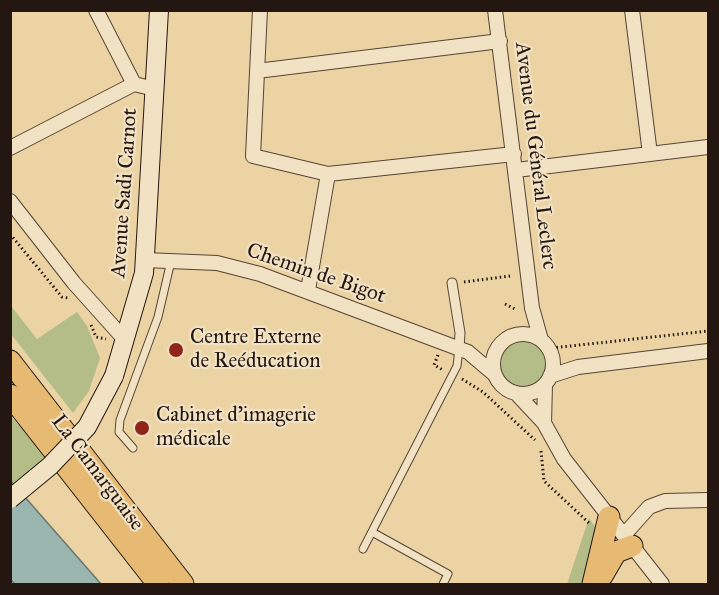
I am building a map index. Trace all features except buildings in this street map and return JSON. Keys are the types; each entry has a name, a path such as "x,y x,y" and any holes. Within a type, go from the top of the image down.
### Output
{"highway":[{"name":"La Camarguaise","path":"10,361 183,585"},
{"name":"La Camarguaise","path":"10,395 158,585"},
{"path":"596,585 620,540 609,517"}],"main road":[{"name":"Avenue Sadi Carnot","path":"10,499 50,466 87,427 114,376 126,341 144,273 159,10"}],"street":[{"path":"96,10 134,84"},
{"path":"260,10 253,156 328,174 514,154"},
{"name":"Avenue du Général Leclerc","path":"495,10 532,308 541,340"},
{"path":"632,10 651,154"},
{"path":"257,71 500,41"},
{"path":"10,148 134,84 155,89"},
{"path":"516,170 708,147"},
{"path":"308,290 328,174"},
{"path":"10,201 96,310 126,341"},
{"name":"Chemin de Bigot","path":"145,260 217,263 260,274 308,290 463,351 494,374"},
{"path":"452,283 463,351 498,346 513,335 523,334 541,340 552,356 578,367"},
{"name":"Avenue du Général Leclerc","path":"523,334 532,308"},
{"path":"498,346 494,355 494,374 499,382 516,393 544,423 555,447 609,517"},
{"path":"516,393 536,391 548,380 578,367 708,351"},
{"path":"544,423 552,356"},
{"path":"662,585 620,540 649,507 665,501 708,500"}],"lane":[{"path":"133,448 119,432 120,420 158,317 171,261"},
{"path":"363,549 463,351"},
{"path":"372,532 448,574 443,585"}],"path":[{"path":"452,283 510,276"},
{"path":"575,348 708,331"},
{"path":"452,374 483,392 529,432 543,454 544,481 620,540"}],"green space":[{"path":"11,306 37,339 77,312 87,326 100,358 89,391 73,413 11,334"},
{"path":"523,340 540,347 547,364 540,381 523,388 506,381 499,364 506,347"},
{"path":"10,415 47,458 16,486 11,480"},
{"path":"589,518 596,528 585,584 567,584"}],"water":[{"path":"10,480 101,584 15,584 10,579"}],"place":[{"name":"Centre Externe de Reéducation","path":"176,350"},
{"name":"Cabinet d'imagerie médicale","path":"142,428"}]}
